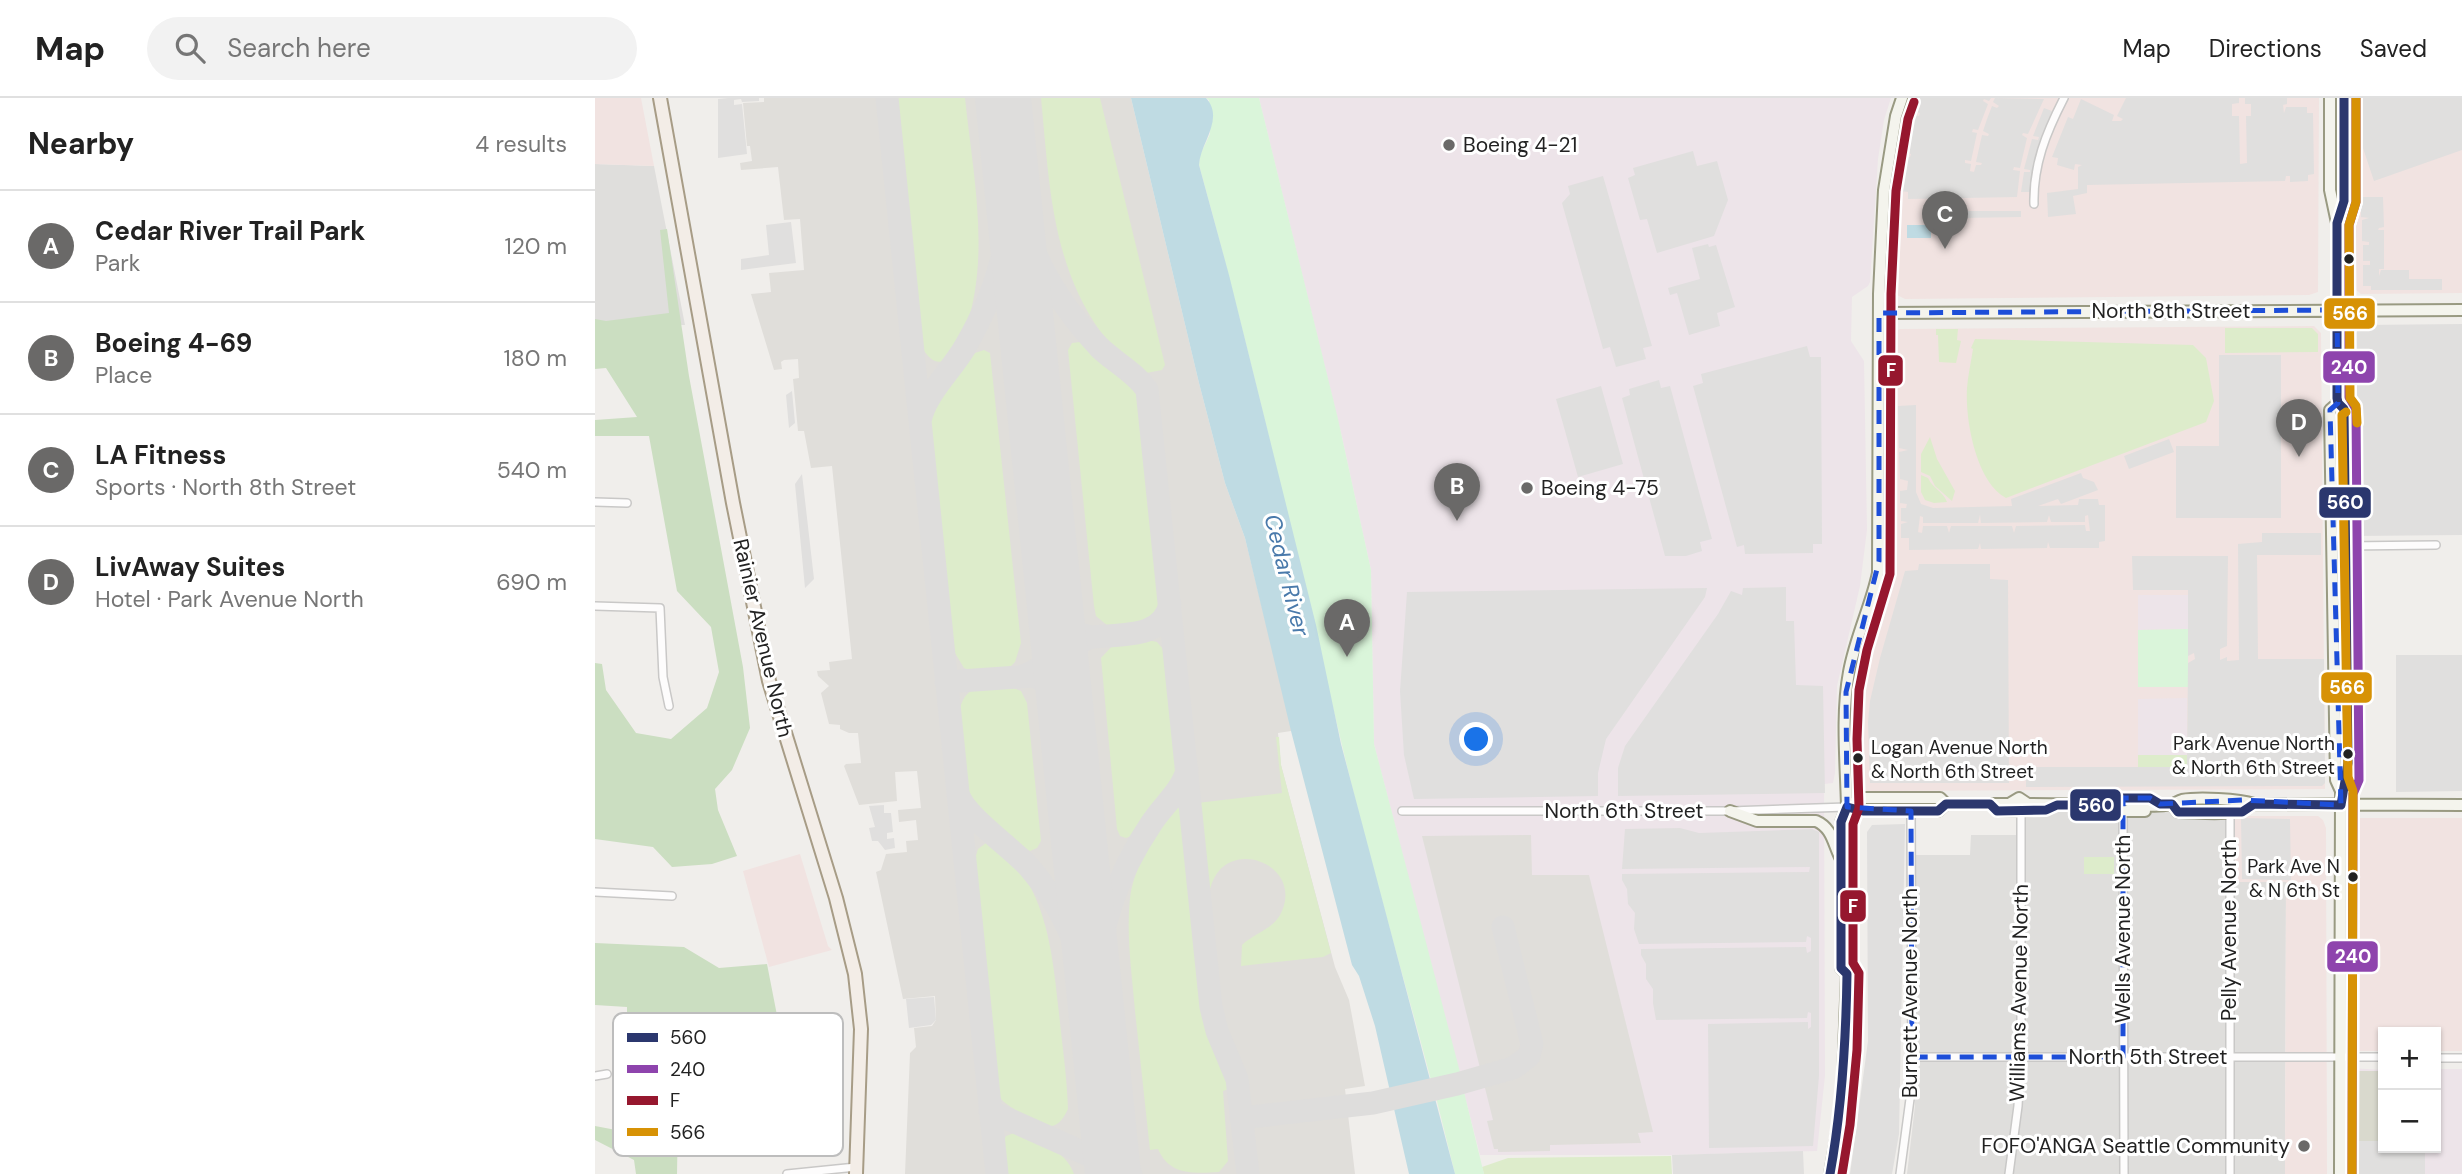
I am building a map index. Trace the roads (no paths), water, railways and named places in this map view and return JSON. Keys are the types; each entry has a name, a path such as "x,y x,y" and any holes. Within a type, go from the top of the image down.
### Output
{"main road":[{"name":"Rainier Avenue North","path":"660,98 733,503 769,681 836,898 855,974 861,1029 856,1171"}],"street":[{"path":"1830,1174 1842,1104 1847,974 1851,967 1852,822 1847,807 1846,692 1849,668 1873,596 1879,548 1879,313 1884,190 1896,116 1902,98"},
{"path":"2033,204 2039,157 2045,136 2064,98"},
{"path":"2330,98 2330,190 2337,223 2338,403 2344,409 2348,763 2347,780 2341,791"},
{"path":"2337,223 2344,201 2344,98"},
{"name":"North 8th Street","path":"1879,313 2462,310"},
{"path":"2338,403 2330,410 2336,780 2341,791 2340,1174"},
{"path":"595,502 627,503"},
{"path":"2345,546 2436,545"},
{"path":"595,606 660,607 663,677 669,706"},
{"name":"North 6th Street","path":"1847,807 1862,798 1940,798 1946,804"},
{"name":"North 6th Street","path":"1402,811 1730,811 1847,807 1863,811 1938,811 1946,804 1990,804 2000,798 2046,798 2057,805"},
{"name":"North 6th Street","path":"2098,805 2107,798 2150,798 2160,804"},
{"name":"North 6th Street","path":"1990,804 1997,811 2046,810 2057,805 2098,805 2107,811 2147,811 2160,804 2172,804 2182,800 2243,800 2254,804 2462,806"},
{"name":"North 6th Street","path":"2172,804 2178,812 2242,812 2254,804"},
{"path":"1847,807 1841,822 1841,968 1847,974"},
{"path":"1730,811 1757,821 1822,823 1831,835 1841,861"},
{"name":"Burnett Avenue North","path":"1900,1174 1910,1104 1912,1057 1911,811"},
{"name":"Williams Avenue North","path":"2009,1174 2018,1106 2020,1058 2021,811"},
{"name":"Wells Avenue North","path":"2123,811 2124,1174"},
{"name":"Pelly Avenue North","path":"2230,812 2230,1174"},
{"path":"595,892 672,896"},
{"name":"North 5th Street","path":"1912,1057 2378,1057"},
{"path":"2441,1058 2462,1058"},
{"path":"595,1076 607,1074"},
{"path":"787,1174 856,1171"}],"water":[{"name":"Cedar River","path":"1131,98 1206,98 1211,106 1212,123 1199,165 1316,625 1341,744 1455,1174 1409,1174 1375,1026 1359,976 1352,965 1291,731 1245,538 1225,483 1199,383"},
{"path":"1907,225 1931,225 1931,238 1907,238"}],"place":[{"name":"Boeing 4-21","path":"1449,145"},
{"name":"LA Fitness","path":"1945,249"},
{"name":"LivAway Suites","path":"2299,457"},
{"name":"Boeing 4-75","path":"1527,488"},
{"name":"Boeing 4-69","path":"1457,521"},
{"name":"Cedar River Trail Park","path":"1347,657"},
{"name":"Park Avenue North & North 6th Street","path":"2348,754"},
{"name":"Logan Avenue North & North 6th Street","path":"1858,758"},
{"name":"Park Ave N & N 6th St","path":"2353,877"},
{"name":"FOFO'ANGA Seattle Community","path":"2304,1146"}]}
